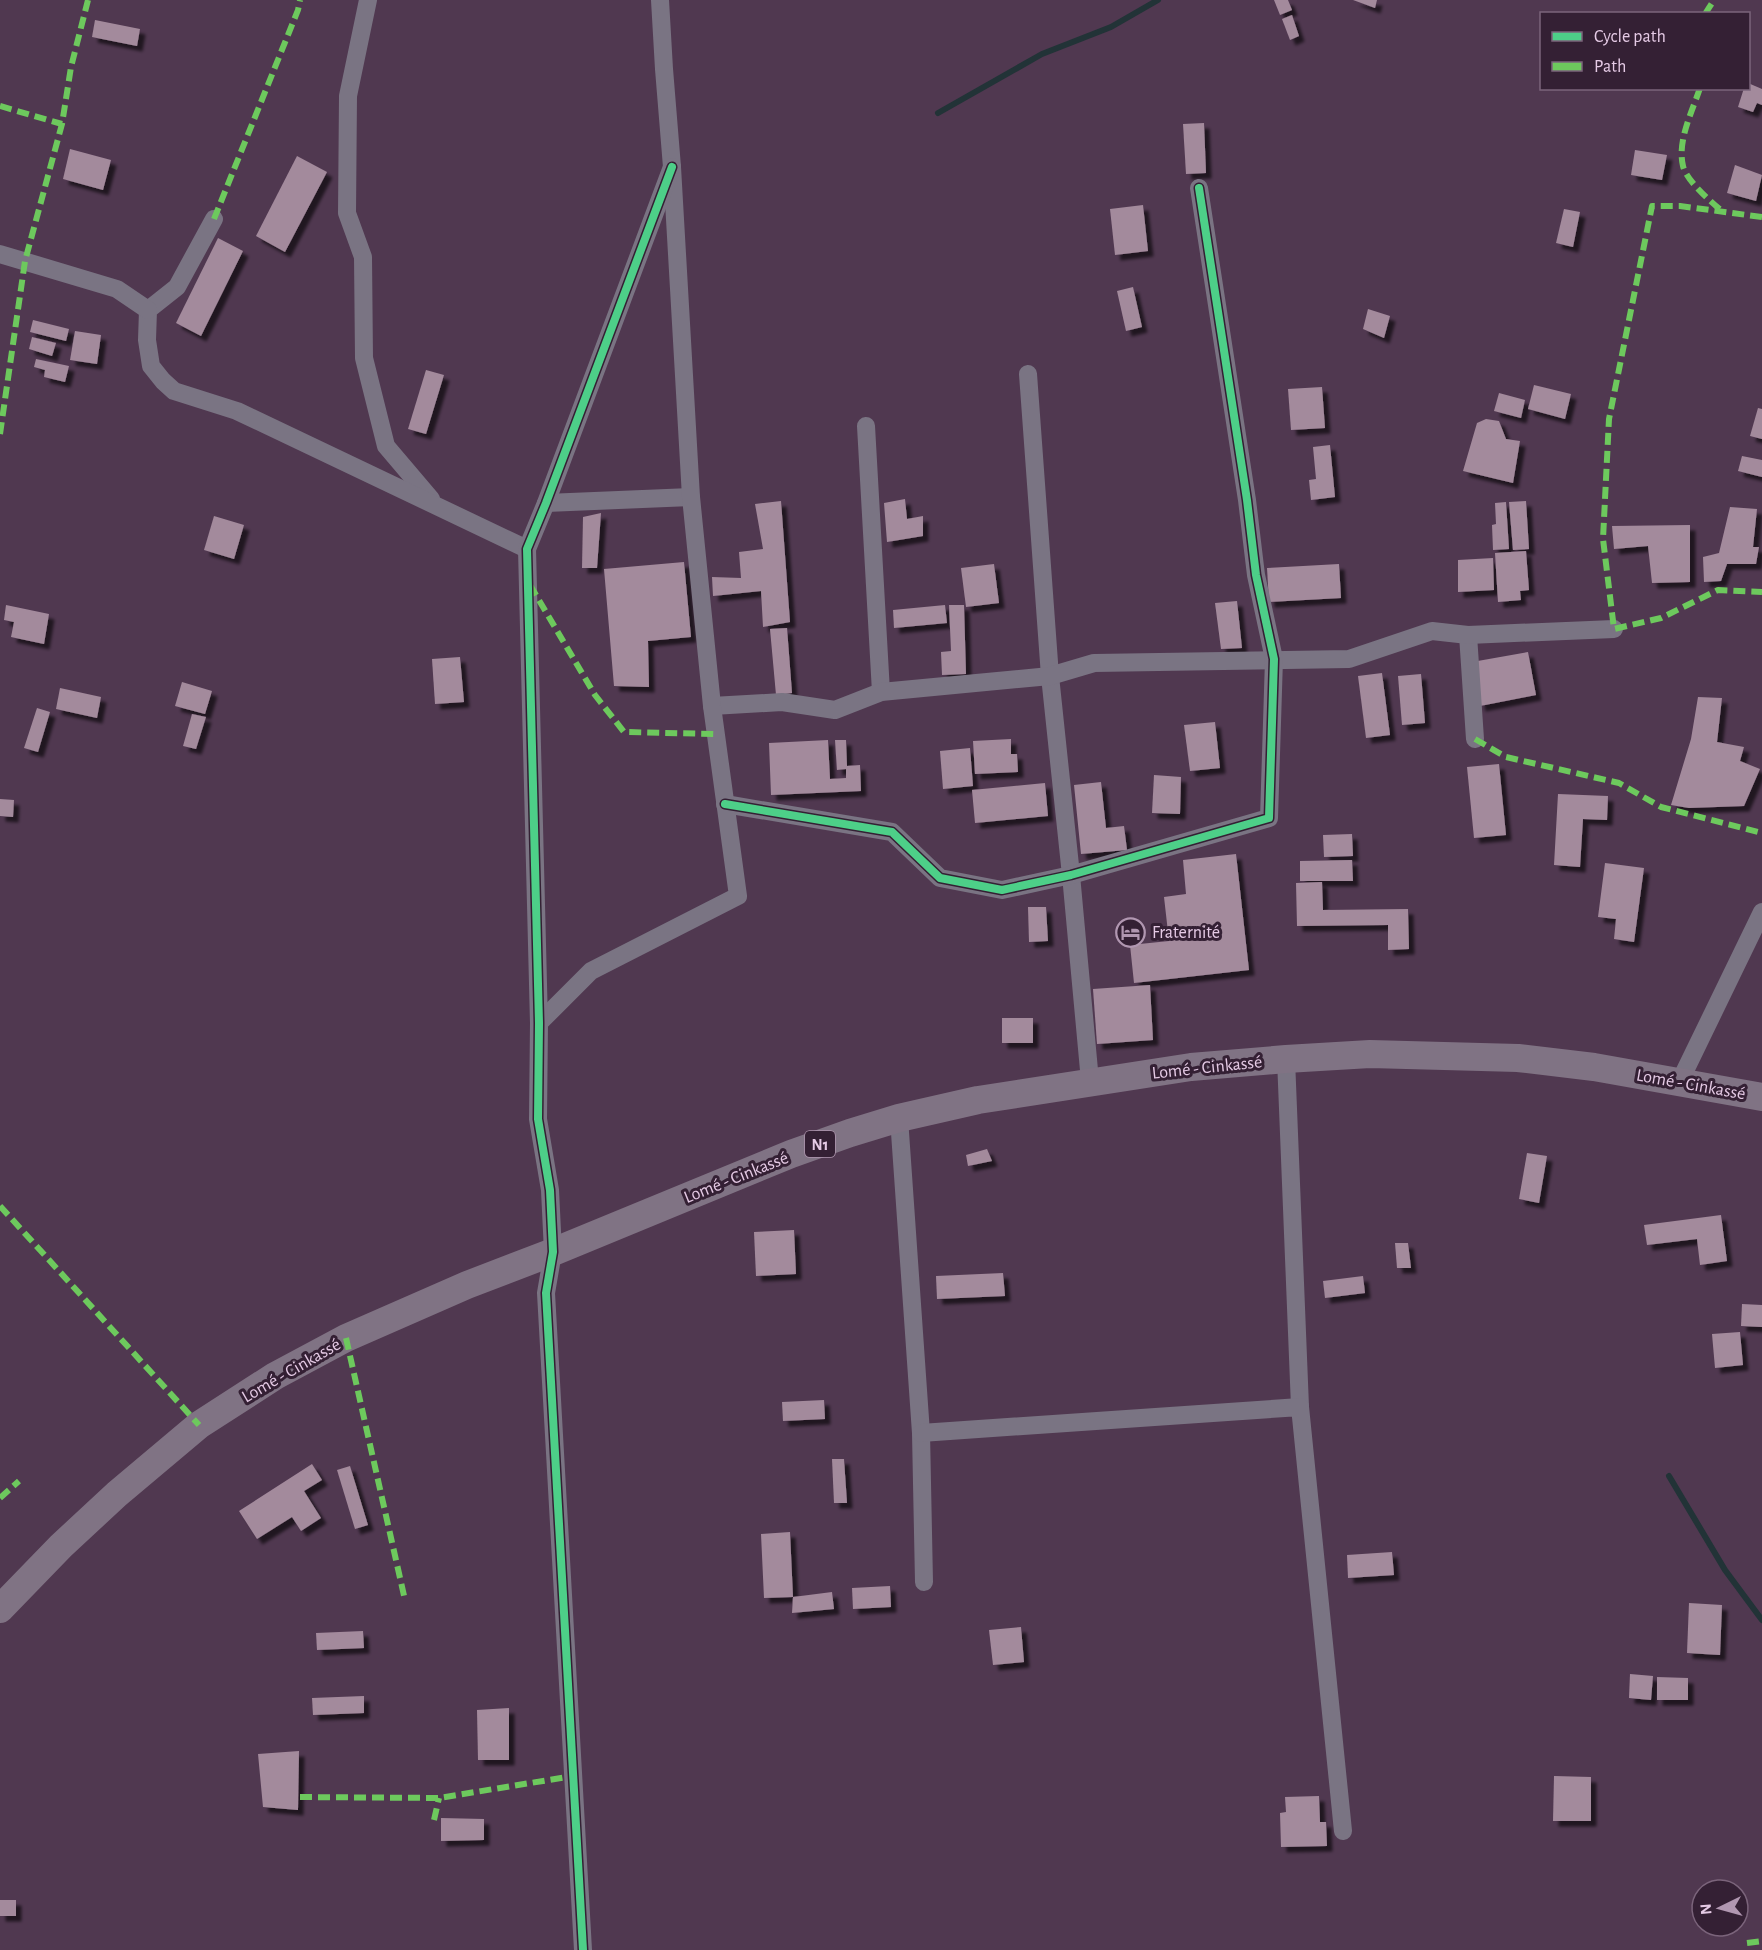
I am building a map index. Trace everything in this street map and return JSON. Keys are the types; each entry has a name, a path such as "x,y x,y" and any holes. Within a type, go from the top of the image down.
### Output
{"highway":[{"name":"Lomé - Cinkassé","path":"0,1609 69,1538 198,1425 275,1376 346,1338 467,1285 791,1154 899,1118 978,1100 1191,1067 1370,1054 1518,1058 1594,1067 1762,1097"}],"street":[{"path":"368,0 348,96 346,213 363,257 364,358 386,446 436,505"},
{"path":"539,1023 591,970 738,896 712,706 691,497 660,0"},
{"path":"583,1950 546,1293 553,1252 550,1190 538,1119 539,1023 526,549 546,503 672,167"},
{"path":"725,804 892,832 940,878 1002,890 1071,875 1269,818 1274,659 1256,575 1247,500 1199,188"},
{"path":"214,219 177,287 148,310 147,340 152,366 163,381 174,391 237,411 526,549"},
{"path":"0,254 117,290 148,310"},
{"path":"1028,374 1050,676 1090,1081"},
{"path":"866,426 881,692"},
{"path":"546,503 691,497"},
{"path":"712,706 782,702 835,710 881,692 1050,676 1094,663 1349,659 1432,632 1468,635 1614,629"},
{"path":"1468,635 1475,739"},
{"path":"1680,1081 1762,912"},
{"path":"1286,1059 1300,1407 1343,1831"},
{"path":"899,1118 921,1433 924,1582"},
{"path":"921,1433 1300,1407"}],"building":[{"path":"1274,0 1288,0 1292,10 1280,15"},
{"path":"1353,0 1377,0 1375,8"},
{"path":"1292,15 1299,36 1290,40 1282,19"},
{"path":"95,20 140,29 137,46 92,37"},
{"path":"1750,84 1762,89 1762,105 1757,103 1753,112 1738,107 1743,90 1750,90"},
{"path":"1204,123 1206,173 1186,174 1183,124"},
{"path":"70,149 111,160 103,190 63,179"},
{"path":"1635,150 1667,155 1662,180 1631,175"},
{"path":"297,156 327,172 285,252 256,236"},
{"path":"1735,165 1762,175 1756,201 1727,193"},
{"path":"1143,205 1148,251 1115,255 1110,209"},
{"path":"1564,209 1580,212 1573,247 1556,243"},
{"path":"218,238 243,251 201,336 176,323"},
{"path":"1133,287 1142,327 1126,331 1117,291"},
{"path":"1368,309 1390,316 1384,338 1363,329"},
{"path":"33,320 69,329 66,341 30,332"},
{"path":"75,331 101,335 97,364 70,360"},
{"path":"32,337 56,343 52,356 29,349"},
{"path":"36,359 69,366 65,382 44,377 45,370 34,367"},
{"path":"426,370 444,375 426,434 408,429"},
{"path":"1534,385 1571,394 1565,419 1528,409"},
{"path":"1322,387 1325,428 1291,430 1288,389"},
{"path":"1499,393 1525,400 1521,418 1494,411"},
{"path":"1758,408 1762,409 1762,439 1750,436"},
{"path":"1486,419 1499,421 1506,439 1520,441 1513,483 1463,471 1477,423"},
{"path":"1330,445 1335,497 1311,500 1309,480 1316,479 1313,447"},
{"path":"1742,456 1762,460 1762,477 1738,471"},
{"path":"905,499 907,519 923,516 923,536 887,542 884,503"},
{"path":"781,501 790,622 763,627 761,591 713,596 712,577 741,578 739,552 763,549 755,504"},
{"path":"1526,501 1529,549 1513,550 1509,502"},
{"path":"1506,502 1509,549 1493,550 1492,525 1496,524 1495,503"},
{"path":"1730,507 1757,509 1753,547 1759,547 1756,564 1727,564 1721,581 1704,582 1703,557 1719,553"},
{"path":"601,513 597,568 582,568 583,517"},
{"path":"214,516 244,525 234,559 204,550"},
{"path":"1690,525 1690,582 1652,583 1648,546 1614,549 1612,526"},
{"path":"1526,551 1529,590 1520,591 1521,600 1498,602 1495,553"},
{"path":"1493,558 1494,590 1458,592 1458,560"},
{"path":"684,562 691,637 648,641 649,687 614,686 604,569"},
{"path":"994,564 999,603 966,607 961,568"},
{"path":"1339,564 1341,598 1269,602 1267,568"},
{"path":"1237,601 1242,648 1221,649 1215,603"},
{"path":"6,605 49,614 44,644 11,637 14,622 4,620"},
{"path":"945,605 947,623 894,628 893,610"},
{"path":"949,605 964,605 966,674 942,675 941,652 951,651"},
{"path":"787,628 792,693 776,695 770,629"},
{"path":"1528,652 1536,695 1480,706 1472,662"},
{"path":"460,657 464,702 435,704 432,659"},
{"path":"1382,673 1390,735 1366,738 1358,676"},
{"path":"1421,674 1425,723 1402,725 1398,676"},
{"path":"182,682 212,691 205,714 175,706"},
{"path":"60,688 101,697 97,718 56,709"},
{"path":"1698,697 1722,698 1717,742 1744,747 1740,761 1760,769 1744,806 1689,808 1671,805 1691,739"},
{"path":"37,708 50,712 38,752 24,748"},
{"path":"192,714 206,717 196,749 183,746"},
{"path":"1215,722 1220,768 1190,771 1184,725"},
{"path":"1011,739 1011,754 1017,754 1018,772 975,774 973,741"},
{"path":"828,740 830,779 846,778 846,769 837,770 835,740 846,740 847,766 860,765 861,791 771,795 769,743"},
{"path":"970,748 973,786 943,789 940,751"},
{"path":"1499,764 1506,835 1474,838 1467,767"},
{"path":"1154,775 1181,777 1180,814 1152,813"},
{"path":"1101,782 1106,828 1124,826 1127,850 1081,854 1074,785"},
{"path":"1045,783 1048,816 975,823 972,790"},
{"path":"1558,794 1608,796 1607,820 1583,819 1580,867 1554,865"},
{"path":"0,799 14,800 13,817 0,816"},
{"path":"1352,834 1353,856 1324,857 1323,835"},
{"path":"1236,854 1249,970 1134,983 1130,945 1169,941 1164,897 1186,894 1183,860"},
{"path":"1352,860 1353,881 1300,881 1300,861"},
{"path":"1605,863 1644,868 1634,942 1614,939 1616,919 1598,917"},
{"path":"1322,882 1323,910 1408,909 1409,949 1388,950 1388,925 1297,926 1296,883"},
{"path":"1028,907 1046,907 1048,941 1029,942"},
{"path":"1150,985 1153,1040 1097,1044 1093,989"},
{"path":"1002,1018 1033,1018 1033,1043 1002,1043"},
{"path":"987,1149 992,1161 968,1166 966,1155"},
{"path":"1527,1153 1547,1156 1539,1203 1519,1199"},
{"path":"1721,1215 1727,1261 1700,1265 1697,1239 1647,1245 1644,1225"},
{"path":"794,1230 796,1274 756,1276 754,1232"},
{"path":"1395,1243 1408,1243 1411,1268 1397,1268"},
{"path":"1003,1273 1005,1296 937,1299 936,1276"},
{"path":"1363,1276 1365,1293 1325,1298 1323,1281"},
{"path":"1742,1304 1762,1305 1762,1327 1741,1326"},
{"path":"1740,1332 1743,1365 1715,1368 1712,1334"},
{"path":"824,1400 825,1419 783,1421 782,1402"},
{"path":"832,1459 844,1459 847,1503 834,1503"},
{"path":"312,1464 322,1480 304,1491 321,1518 301,1531 292,1517 257,1539 239,1511"},
{"path":"350,1466 368,1525 355,1529 337,1470"},
{"path":"790,1532 793,1597 764,1598 761,1534"},
{"path":"1392,1552 1394,1575 1348,1578 1347,1555"},
{"path":"890,1586 891,1607 853,1609 852,1588"},
{"path":"832,1592 834,1609 792,1613 793,1597"},
{"path":"1689,1603 1722,1605 1720,1655 1687,1653"},
{"path":"1021,1627 1024,1662 993,1665 989,1630"},
{"path":"363,1631 364,1648 317,1650 316,1633"},
{"path":"1630,1674 1653,1676 1651,1700 1629,1698"},
{"path":"1657,1677 1688,1678 1688,1700 1657,1700"},
{"path":"364,1696 364,1713 313,1715 312,1698"},
{"path":"509,1708 509,1760 478,1760 477,1710"},
{"path":"299,1751 298,1810 263,1807 258,1754"},
{"path":"1554,1776 1591,1777 1591,1821 1553,1821"},
{"path":"1319,1796 1320,1822 1326,1822 1327,1846 1281,1847 1280,1813 1286,1812 1285,1797"},
{"path":"441,1818 484,1819 484,1840 441,1841"},
{"path":"0,1900 16,1900 16,1916 0,1916"}],"waterway":[{"path":"938,113 1042,54 1111,27 1158,0"},
{"path":"1669,1476 1725,1570 1762,1620"}],"marked path":[{"path":"0,434 25,261 62,124 71,67 88,0"},
{"path":"214,219 300,0"},
{"path":"1706,12 1714,0"},
{"path":"1699,90 1684,137 1683,166 1694,184 1722,211"},
{"path":"0,106 62,124"},
{"path":"1762,217 1680,206 1652,206 1609,419 1603,539 1614,629 1661,618 1718,590 1762,592"},
{"path":"530,585 595,695 624,732 716,734"},
{"path":"1475,739 1506,757 1619,783 1661,807 1762,833"},
{"path":"0,1206 199,1425"},
{"path":"346,1338 405,1600"},
{"path":"0,1498 19,1481"},
{"path":"300,1797 439,1798 573,1776"},
{"path":"434,1820 439,1798"},
{"path":"1747,1943 1762,1941"}],"cycle path":[{"path":"583,1950 546,1293 553,1252 550,1190 538,1119 539,1023 527,549 672,167"},
{"path":"725,804 892,832 940,878 1002,890 1071,875 1269,818 1274,659 1256,575 1247,500 1199,188"}],"place":[{"name":"Fraternité","path":"1131,932"}]}
